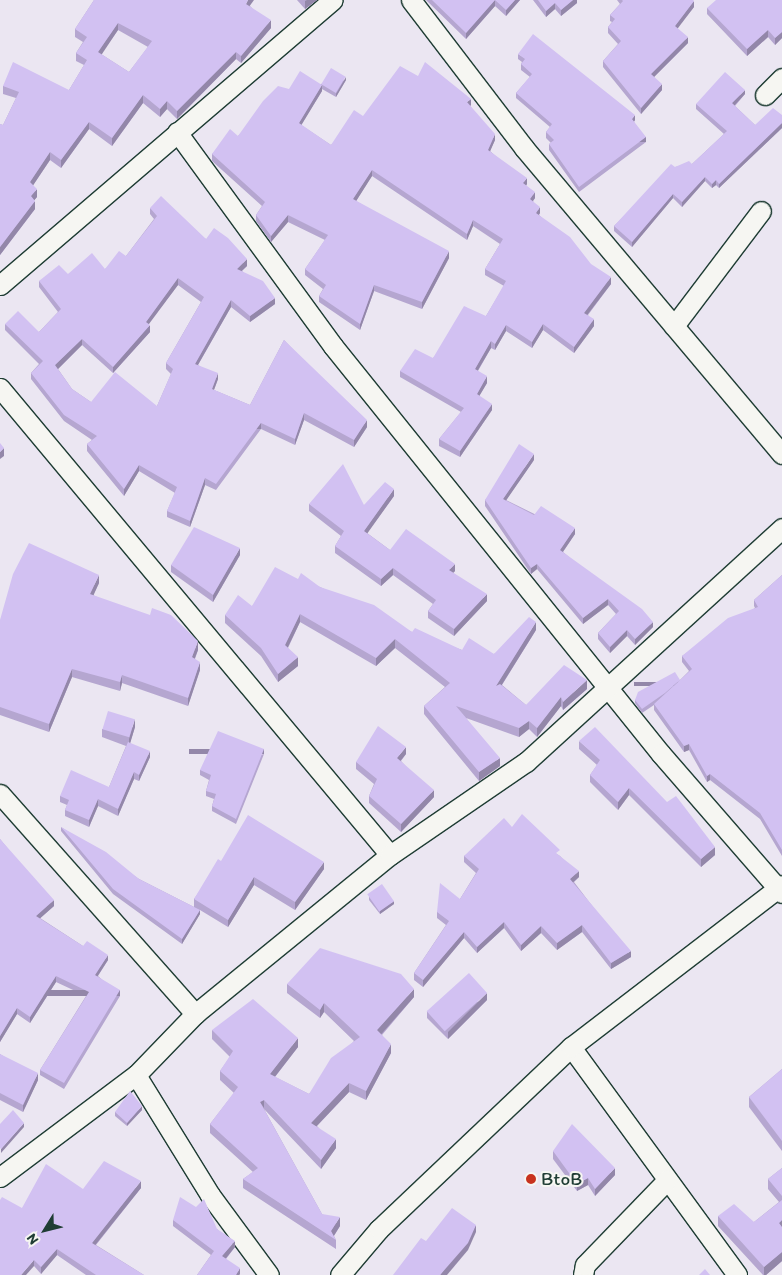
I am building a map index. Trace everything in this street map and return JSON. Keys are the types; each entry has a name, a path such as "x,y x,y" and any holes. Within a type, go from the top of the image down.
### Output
{"street":[{"path":"0,285 333,0"},
{"path":"410,0 524,148 782,454"},
{"path":"765,95 782,78"},
{"path":"178,132 333,346 609,690 781,889 571,1047 379,1229 340,1275"},
{"path":"674,326 760,211"},
{"path":"0,388 390,855"},
{"path":"0,1177 136,1075 195,1014 390,855 526,762 609,690 782,528"},
{"path":"0,794 195,1014"},
{"path":"571,1047 737,1275"},
{"path":"136,1075 210,1195 269,1275"},
{"path":"583,1275 585,1265 667,1180"}],"building":[{"path":"94,0 248,0 246,4 271,20 241,56 236,52 177,111 167,101 160,109 143,95 112,138 89,122 61,160 50,152 30,182 37,189 31,196 35,201 0,247 0,124 3,125 19,92 3,86 13,62 69,90 87,60 76,53 87,37 75,29","holes":["118,23 152,41 129,72 98,52"]},
{"path":"432,0 495,0 466,33"},
{"path":"495,0 515,0 506,10"},
{"path":"538,0 573,0 561,10 555,3 546,11"},
{"path":"622,0 694,1 675,26 688,37 651,74 662,84 641,108 603,61 621,41 608,27 615,19 610,15"},
{"path":"716,0 782,0 782,32 775,38 768,30 747,49 707,8"},
{"path":"533,34 635,115 632,119 646,137 579,187 549,144 554,140 546,132 552,124 516,93 532,74 521,64 525,59 518,54"},
{"path":"425,62 471,99 467,102 495,134 488,150 527,178 523,183 535,192 530,199 540,207 536,213 570,237 591,264 611,277 584,313 594,319 574,347 543,324 532,342 506,325 495,344 491,341 475,369 487,376 477,394 492,404 460,451 439,439 464,408 400,371 415,349 433,358 464,306 486,316 506,281 485,269 503,239 473,220 467,234 372,170 353,199 449,251 422,302 374,285 360,324 319,296 326,285 305,269 328,235 288,215 271,236 256,215 265,202 212,154 230,129 238,136 263,101 278,86 289,89 300,71 322,85 299,123 331,145 354,110 363,116 400,66 418,76"},
{"path":"331,68 346,77 336,93 321,84"},
{"path":"725,72 745,90 732,103 755,125 773,108 782,115 782,123 719,184 716,180 712,184 705,177 682,202 673,194 632,242 614,226 671,164 675,167 689,161 692,164 727,131 696,104"},
{"path":"161,196 206,239 214,228 228,238 247,259 237,269 263,281 275,298 250,316 231,300 195,364 218,373 212,389 250,405 284,340 367,420 354,440 304,413 295,439 261,423 216,484 205,478 190,521 167,511 177,487 139,465 124,489 87,444 97,436 64,415 31,373 43,361 5,324 18,311 39,332 61,309 39,281 59,265 68,274 92,253 105,269 119,251 126,256 157,216 150,208","holes":["178,278 204,297 166,363 173,369 157,406 115,372 91,402 72,389 55,365 82,339 113,367 150,325 146,322"]},
{"path":"0,443 4,448 0,452"},
{"path":"519,444 534,454 503,499 534,515 541,506 575,528 560,550 642,609 653,622 635,639 627,630 610,647 598,633 619,611 608,599 583,618 537,564 531,568 485,500"},
{"path":"343,464 364,505 385,482 394,489 364,531 390,550 406,529 455,564 449,570 487,594 454,629 428,611 436,600 393,568 381,579 335,546 344,531 309,504"},
{"path":"194,527 240,548 213,595 171,565"},
{"path":"29,543 99,575 90,594 150,615 152,608 171,615 198,641 192,657 200,662 188,698 122,675 120,682 72,669 49,724 0,707 0,620 13,574"},
{"path":"275,567 298,579 301,573 320,587 374,605 412,632 415,628 462,650 469,638 494,654 529,617 536,622 496,686 500,684 526,705 564,665 587,680 563,702 561,697 537,728 529,721 519,728 456,706 500,758 479,772 424,706 450,683 395,639 376,658 300,614 285,645 298,657 278,674 261,648 225,615 238,595 252,606"},
{"path":"782,575 782,850 760,813 710,774 707,776 689,744 684,746 654,704 692,669 682,656 728,618 758,607 754,600"},
{"path":"675,672 680,680 642,709 635,700 638,692"},
{"path":"108,711 135,719 129,737 102,729"},
{"path":"378,726 406,747 397,758 434,790 401,824 369,796 377,779 356,762"},
{"path":"595,727 667,802 676,796 715,847 701,859 629,788 618,802 590,775 600,760 579,741"},
{"path":"218,731 264,749 236,819 212,806 216,794 206,791 211,775 200,770"},
{"path":"128,742 150,751 139,775 134,772 118,809 98,799 89,820 65,810 69,800 60,796 71,770 109,787"},
{"path":"522,814 560,850 556,853 579,871 570,879 631,951 611,963 582,925 557,943 541,926 521,945 504,922 477,947 464,932 423,980 414,973 449,921 437,912 440,883 460,899 479,869 464,856 504,818 512,827"},
{"path":"248,815 324,862 295,902 254,877 228,920 194,899 218,859 221,861"},
{"path":"61,827 106,852 139,879 200,910 182,939 113,889"},
{"path":"0,839 54,900 36,916 83,946 87,941 108,955 95,975 120,990 64,1083 40,1070 89,992 56,976 30,1017 17,1008 0,1036"},
{"path":"382,884 394,901 379,912 367,894"},
{"path":"320,948 401,974 414,989 377,1030 391,1044 366,1091 349,1083 311,1123 336,1139 321,1160 264,1100 260,1102 322,1214 340,1217 331,1231 336,1240 243,1179 258,1168 210,1124 238,1087 220,1071 233,1051 212,1030 253,999 298,1038 270,1074 309,1094 331,1058 360,1037 324,1003 320,1010 287,984"},
{"path":"469,973 487,993 445,1031 427,1011"},
{"path":"0,1054 38,1073 23,1105 0,1093"},
{"path":"782,1069 782,1141 749,1097"},
{"path":"130,1091 142,1106 127,1123 115,1112"},
{"path":"13,1110 24,1123 1,1149 0,1124"},
{"path":"572,1124 615,1168 595,1189 588,1178 577,1184 553,1151"},
{"path":"104,1161 141,1181 92,1243 144,1275 96,1275 57,1249 41,1267 34,1260 21,1275 0,1275 0,1200 2,1197 22,1208 46,1164 83,1189"},
{"path":"782,1168 782,1196 768,1179"},
{"path":"180,1197 196,1207 204,1199 217,1229 235,1241 222,1256 240,1268 236,1275 197,1275 214,1251 173,1220"},
{"path":"782,1200 782,1220 779,1223 782,1227 782,1252 764,1267 718,1216 734,1204 754,1222"},
{"path":"452,1208 476,1225 468,1243 440,1275 393,1275 421,1238 426,1241"},
{"path":"705,1269 710,1275 699,1275"}],"place":[{"name":"BtoB","path":"531,1179"}]}
